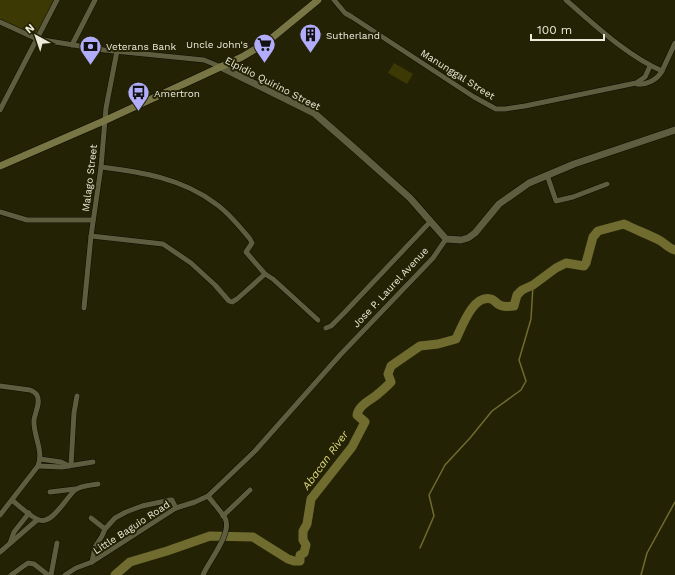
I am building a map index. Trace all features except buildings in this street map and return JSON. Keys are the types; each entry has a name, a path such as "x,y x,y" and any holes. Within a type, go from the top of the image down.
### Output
{"main road":[{"path":"0,166 106,120 242,57 267,42 318,0"}],"street":[{"path":"0,110 57,0"},
{"path":"72,45 95,0"},
{"name":"Manunggal Street","path":"334,0 345,14 352,17 474,97 496,109 525,106 636,83 644,84 652,81"},
{"path":"566,0 621,45 650,66 662,71"},
{"name":"Elpidio Quirino Street","path":"0,22 37,39 117,51 204,60 221,67 314,113 392,181 419,208 446,239"},
{"path":"650,66 645,77 652,81 658,77 662,71 675,43"},
{"name":"Malago Street","path":"84,308 91,236 101,166 107,101 117,51"},
{"name":"Manunggal Street","path":"636,83 645,77"},
{"path":"446,239 461,240 468,238 475,233 499,204 529,183 582,162 675,130"},
{"path":"101,166 147,173 169,180 192,189 215,203 232,218 250,238 252,243 246,252 265,274 273,279 318,320"},
{"path":"547,175 554,200 556,202 607,184"},
{"path":"0,212 27,220 93,220"},
{"path":"326,328 344,313 430,222"},
{"path":"91,236 163,244 191,263 215,285 229,301 232,302 237,300 265,274"},
{"name":"Jose P. Laurel Avenue","path":"208,496 262,444 341,354 433,258 446,239"},
{"path":"0,386 30,390 37,396 38,402 34,420 40,459 38,466 0,515"},
{"path":"70,465 74,413 77,396"},
{"path":"40,459 70,465"},
{"path":"38,466 62,467 93,462"},
{"path":"50,492 75,490 98,484"},
{"path":"12,500 37,520 46,521 75,490"},
{"path":"223,516 250,490"},
{"path":"203,575 220,545 226,527 223,516 208,496"},
{"name":"Little Baguio Road","path":"65,575 76,568 92,562 176,508 208,496"},
{"path":"92,562 95,547 105,529 115,518 142,506 170,500 172,500 176,508"},
{"path":"10,544 14,532 29,513"},
{"path":"91,518 105,529"},
{"path":"0,552 37,520"},
{"path":"52,575 57,543"},
{"path":"11,575 28,563 34,564 48,575"}],"shaded area":[{"path":"0,0 55,0 35,37 0,19"},
{"path":"394,63 413,74 407,84 388,73"}],"waterway":[{"name":"Abacan River","path":"115,575 130,562 210,536 253,537 288,559 300,561 300,555 304,553 306,545 303,540 303,531 307,524 311,499 352,447 365,422 357,415 358,411 363,405 376,396 391,382 388,374 391,366 420,346 438,344 456,339 469,313 479,301 491,299 502,306 514,306 517,295 522,290 533,285 556,268 566,263 584,266 593,237 598,231 624,224 659,240 675,250"},
{"path":"420,548 434,516 429,495 445,465 492,411 521,390 526,381 519,360 531,319 533,285"},
{"path":"641,575 647,553 675,502"}],"place":[{"name":"Sutherland","path":"311,54"},
{"name":"Uncle John's","path":"264,64"},
{"name":"Veterans Bank","path":"91,66"},
{"name":"Amertron","path":"138,112"}]}
